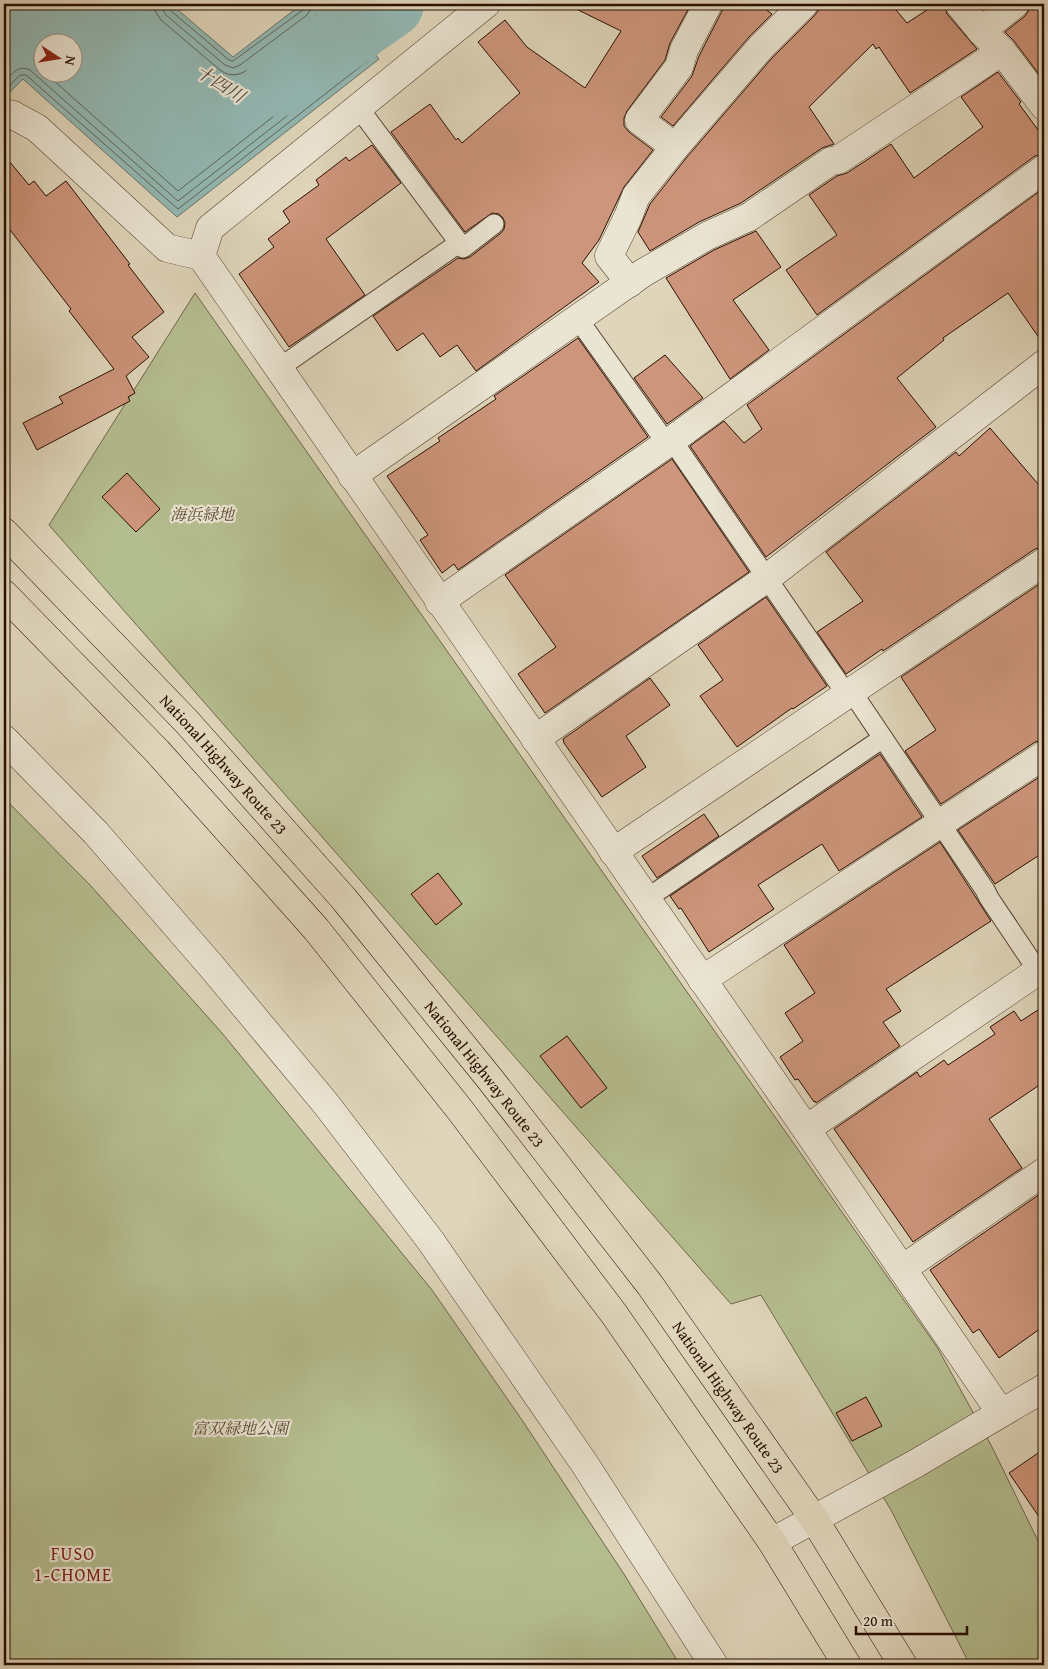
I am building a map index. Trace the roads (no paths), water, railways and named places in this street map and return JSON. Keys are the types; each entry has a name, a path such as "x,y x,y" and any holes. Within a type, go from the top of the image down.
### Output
{"highway":[{"name":"National Highway Route 23","path":"4,532 186,722 344,899 490,1078 650,1285 814,1518 903,1665"},
{"path":"4,594 157,750 316,929 460,1110 614,1314 772,1542 847,1665"}],"street":[{"path":"201,256 210,228 486,4"},
{"path":"675,147 639,120 680,67 684,50 708,4"},
{"path":"630,283 609,256 636,196 675,147 761,47 804,4"},
{"path":"959,4 981,31 1002,51 1044,106"},
{"path":"981,31 1015,4"},
{"path":"352,476 630,283 707,236 749,217 1002,51"},
{"path":"4,113 37,128 167,248 201,256 806,1129 1000,1413"},
{"path":"439,602 670,442 1044,169"},
{"path":"535,739 768,578 1044,364"},
{"path":"613,852 1044,562"},
{"path":"4,739 96,834 212,967 326,1104 430,1240 584,1463 714,1665"},
{"path":"702,980 1044,755"},
{"path":"806,1129 1042,968"},
{"path":"902,1269 1044,1172"},
{"path":"772,1542 915,1464 1044,1388"}],"lane":[{"path":"358,107 463,248 494,224"},
{"path":"279,368 459,243"},
{"path":"578,319 670,442 883,738 1042,968"},
{"path":"646,899 883,738"}],"water":[{"path":"4,4 171,4 233,57 302,4 334,4 379,59 177,217 23,79 8,94 4,90"}],"waterway":[{"name":"十四川","path":"278,83 390,4"}],"district":[{"name":"FUSO 1-CHOME","path":"73,1564"}],"park label":[{"name":"海浜緑地","path":"202,514"},
{"name":"富双緑地公園","path":"240,1428"}]}
